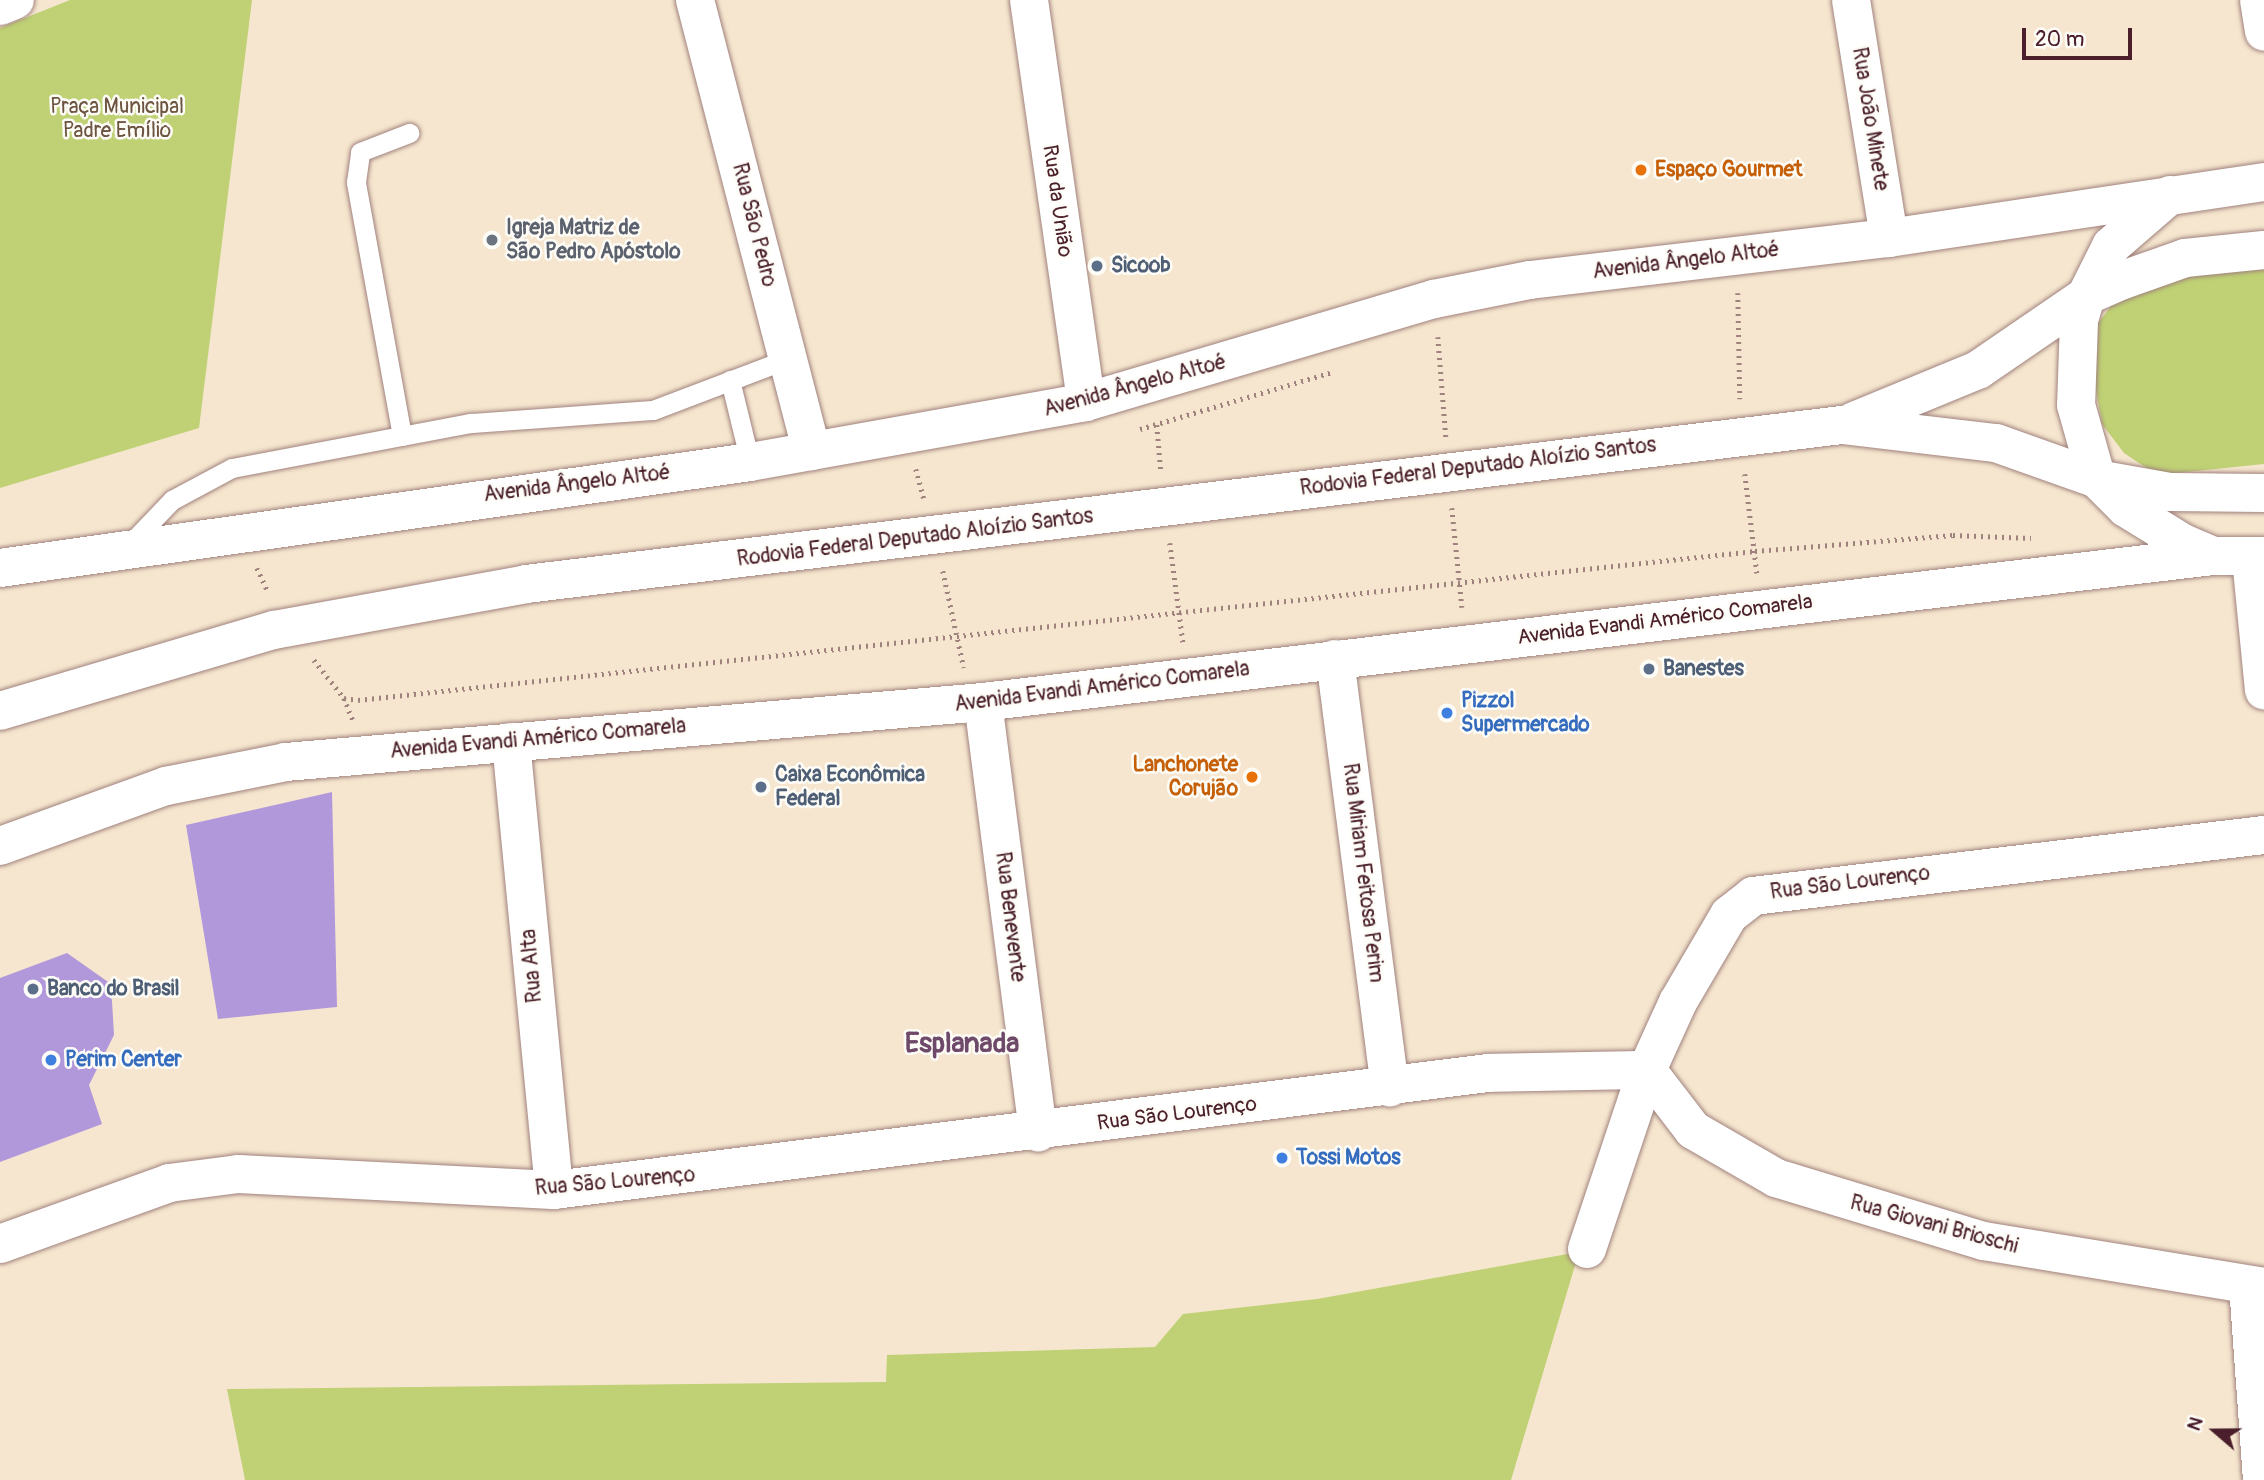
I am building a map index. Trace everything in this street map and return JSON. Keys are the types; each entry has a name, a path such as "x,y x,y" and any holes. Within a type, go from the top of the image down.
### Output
{"main road":[{"path":"0,6 15,0"},
{"name":"Rua São Pedro","path":"695,0 812,451"},
{"name":"Rua da União","path":"1029,0 1086,402"},
{"name":"Rua João Minete","path":"1851,0 1889,238"},
{"path":"2259,0 2264,33"},
{"name":"Avenida Ângelo Altoé","path":"0,568 243,529 750,462 1086,402 1434,299 1530,280 1889,238 2264,182"},
{"path":"2172,194 2111,246 2086,296 2079,321 2076,405 2096,480 2153,526 2213,556 2258,557 2264,690"},
{"name":"Rodovia Federal Deputado Aloízio Santos","path":"1842,425 1978,370 2086,296 2185,258 2264,250"},
{"name":"Rodovia Federal Deputado Aloízio Santos","path":"0,711 289,627 526,584 1842,425 1996,443 2096,480 2207,496 2264,493"},
{"name":"Avenida Evandi Américo Comarela","path":"0,846 83,811 216,775 286,762 983,702 2213,556"},
{"name":"Rua Miriam Feitosa Perim","path":"1335,659 1390,1087"},
{"name":"Rua Benevente","path":"983,702 1038,1132"},
{"name":"Rua Alta","path":"511,742 554,1190"},
{"name":"Rua São Lourenço","path":"0,1244 169,1183 238,1174 554,1190 1551,1068 1647,1070 1702,955 1729,915 1753,896 2264,835"},
{"path":"1587,1249 1647,1070"},
{"name":"Rua Giovani Brioschi","path":"1647,1070 1693,1130 1776,1178 1984,1241 2256,1286"},
{"path":"2256,1286 2262,1480"}],"lane":[{"path":"402,436 356,173 367,146 409,133"},
{"path":"128,546 172,500 232,468 533,414 628,414 787,359"},
{"path":"730,380 750,462"}],"path":[{"path":"1725,293 1752,290"},
{"path":"1426,341 1451,334"},
{"path":"1130,430 1338,370"},
{"path":"915,464 928,462"},
{"path":"243,529 261,579 289,627 344,698 358,700 1953,535 2022,535 2048,544 2051,575"}],"green space":[{"name":"Praça Municipal Padre Emílio","path":"70,0 252,0 199,428 0,488 0,28"},
{"path":"2264,269 2264,464 2157,475 2124,453 2102,424 2093,373 2096,326 2114,302 2149,279"},
{"path":"1579,1252 1511,1480 245,1480 227,1389 886,1382 887,1355 1155,1347 1183,1314 1317,1299"}],"building":[{"path":"332,792 337,1007 218,1019 186,825"},
{"name":"Perim Center","path":"67,953 111,984 114,1035 89,1085 102,1124 0,1162 0,978"}],"place":[{"name":"Espaço Gourmet","path":"1641,170"},
{"name":"Igreja Matriz de São Pedro Apóstolo","path":"492,240"},
{"name":"Sicoob","path":"1097,266"},
{"name":"Banestes","path":"1649,669"},
{"name":"Pizzol Supermercado","path":"1447,713"},
{"name":"Lanchonete Corujão","path":"1252,777"},
{"name":"Caixa Econômica Federal","path":"761,787"},
{"name":"Banco do Brasil","path":"33,989"},
{"name":"Perim Center","path":"51,1060"},
{"name":"Tossi Motos","path":"1282,1158"}],"district":[{"name":"Esplanada","path":"962,1044"}]}
